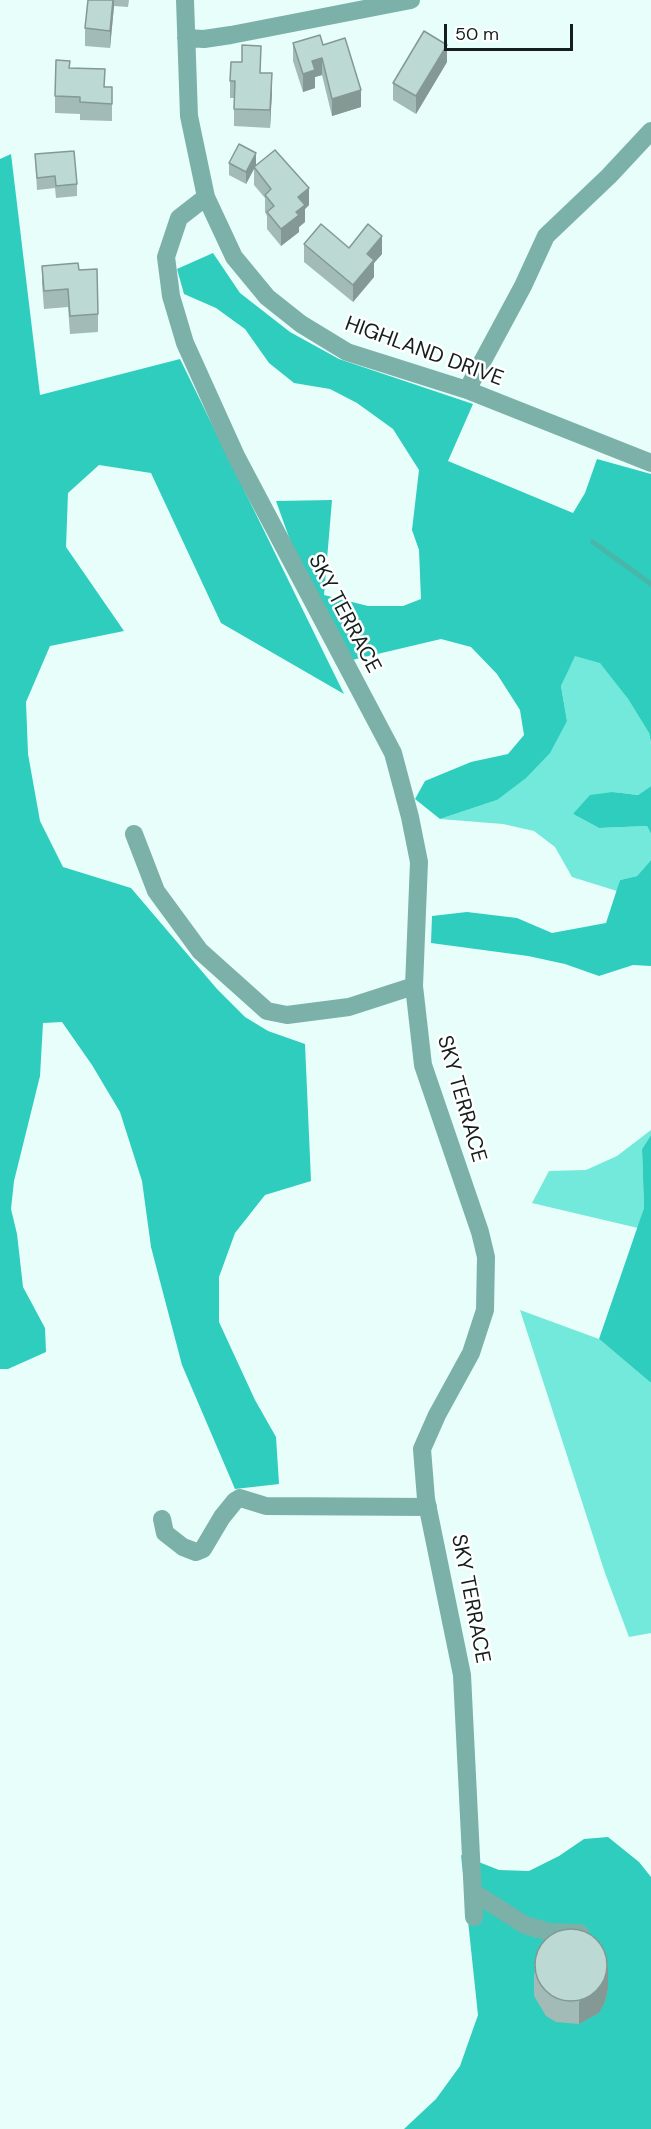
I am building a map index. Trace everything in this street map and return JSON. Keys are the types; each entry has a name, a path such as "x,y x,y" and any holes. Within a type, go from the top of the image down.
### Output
{"street":[{"name":"HIGHLAND DRIVE","path":"185,0 189,116 206,197 234,257 267,297 300,324 347,352 467,390 651,463"},
{"path":"186,38 204,39 231,35 411,0"},
{"path":"467,390 523,286 546,236 609,176 651,131"},
{"name":"SKY TERRACE","path":"206,197 179,218 166,257 171,296 185,343 236,456 393,753 411,817 419,862 414,986 423,1065 480,1232 486,1257 486,1310 471,1353 437,1415 422,1449 428,1507 462,1675 474,1917"},
{"path":"134,834 156,891 200,951 267,1011 287,1015 349,1007 414,986"},
{"path":"162,1519 165,1533 183,1547 196,1552 203,1549 222,1517 240,1498 266,1506 428,1507"},
{"path":"473,1892 513,1920 538,1930 581,1933"}],"green space":[{"path":"11,154 40,395 180,359 344,694 221,623 151,473 99,465 68,493 66,547 124,631 50,646 26,702 28,754 40,821 63,867 131,888 217,989 245,1017 268,1031 305,1044 311,1181 265,1195 235,1233 219,1277 219,1322 255,1400 276,1437 279,1484 235,1489 182,1365 151,1247 142,1181 120,1112 92,1065 62,1022 43,1023 40,1076 14,1181 11,1209 17,1234 23,1287 45,1328 46,1352 8,1369 0,1369 0,159"},
{"path":"213,253 240,293 290,332 339,359 473,404 448,461 573,513 585,493 597,459 651,474 651,743 649,733 628,699 600,663 575,656 561,686 567,721 550,753 526,778 497,800 440,819 415,799 425,781 471,762 508,754 524,735 520,710 497,674 471,647 441,639 352,660 300,568 276,501 332,500 324,595 368,606 403,606 421,599 419,550 412,530 419,470 393,429 357,403 330,389 294,383 269,363 245,329 216,308 184,294 177,269"},
{"path":"574,655 600,662 628,699 649,733 651,786 638,795 613,792 573,814 599,828 647,826 651,834 651,860 637,876 620,880 617,891 572,877 555,847 534,831 503,824 440,819 497,800 567,721 561,686"},
{"path":"651,786 651,834 647,826 599,828 573,814 590,795 613,792 638,795"},
{"path":"651,860 651,966 633,965 599,976 565,964 528,956 431,943 432,916 467,912 517,918 552,933 606,923 620,880 637,876"},
{"path":"651,1130 651,1135 642,1149 644,1208 638,1228 532,1203 549,1171 586,1170 617,1156"},
{"path":"651,1135 651,1383 599,1339 644,1208 642,1149"},
{"path":"520,1310 599,1339 651,1383 651,1633 629,1637 605,1573"},
{"path":"608,1837 639,1862 651,1877 651,2129 404,2129 436,2099 460,2066 478,2015 461,1855 499,1870 529,1871 559,1856 584,1839"}],"building":[{"path":"88,0 113,0 110,31 85,28"},
{"path":"424,31 447,45 416,96 393,83"},
{"path":"320,35 323,45 345,38 361,90 332,99 322,58 312,61 315,70 303,74 293,43"},
{"path":"242,45 261,46 260,73 272,73 270,110 234,109 235,81 230,81 231,62 242,62"},
{"path":"56,60 70,61 69,68 105,69 104,87 112,87 112,104 80,102 80,97 55,96"},
{"path":"239,144 256,153 246,172 229,163"},
{"path":"275,150 309,188 298,197 305,205 296,212 299,215 281,229 267,212 274,206 265,195 271,189 254,167"},
{"path":"74,151 77,184 56,186 55,176 37,178 35,154"},
{"path":"321,224 349,248 368,224 382,236 367,254 374,260 353,285 304,244"},
{"path":"78,263 79,270 97,269 98,314 70,316 68,289 44,291 42,266"},
{"path":"578,1929 597,1939 605,1951 607,1965 605,1979 597,1991 585,1999 564,2001 545,1991 537,1979 535,1958 545,1939 557,1931"}],"waterway":[{"path":"593,542 651,584"}]}
